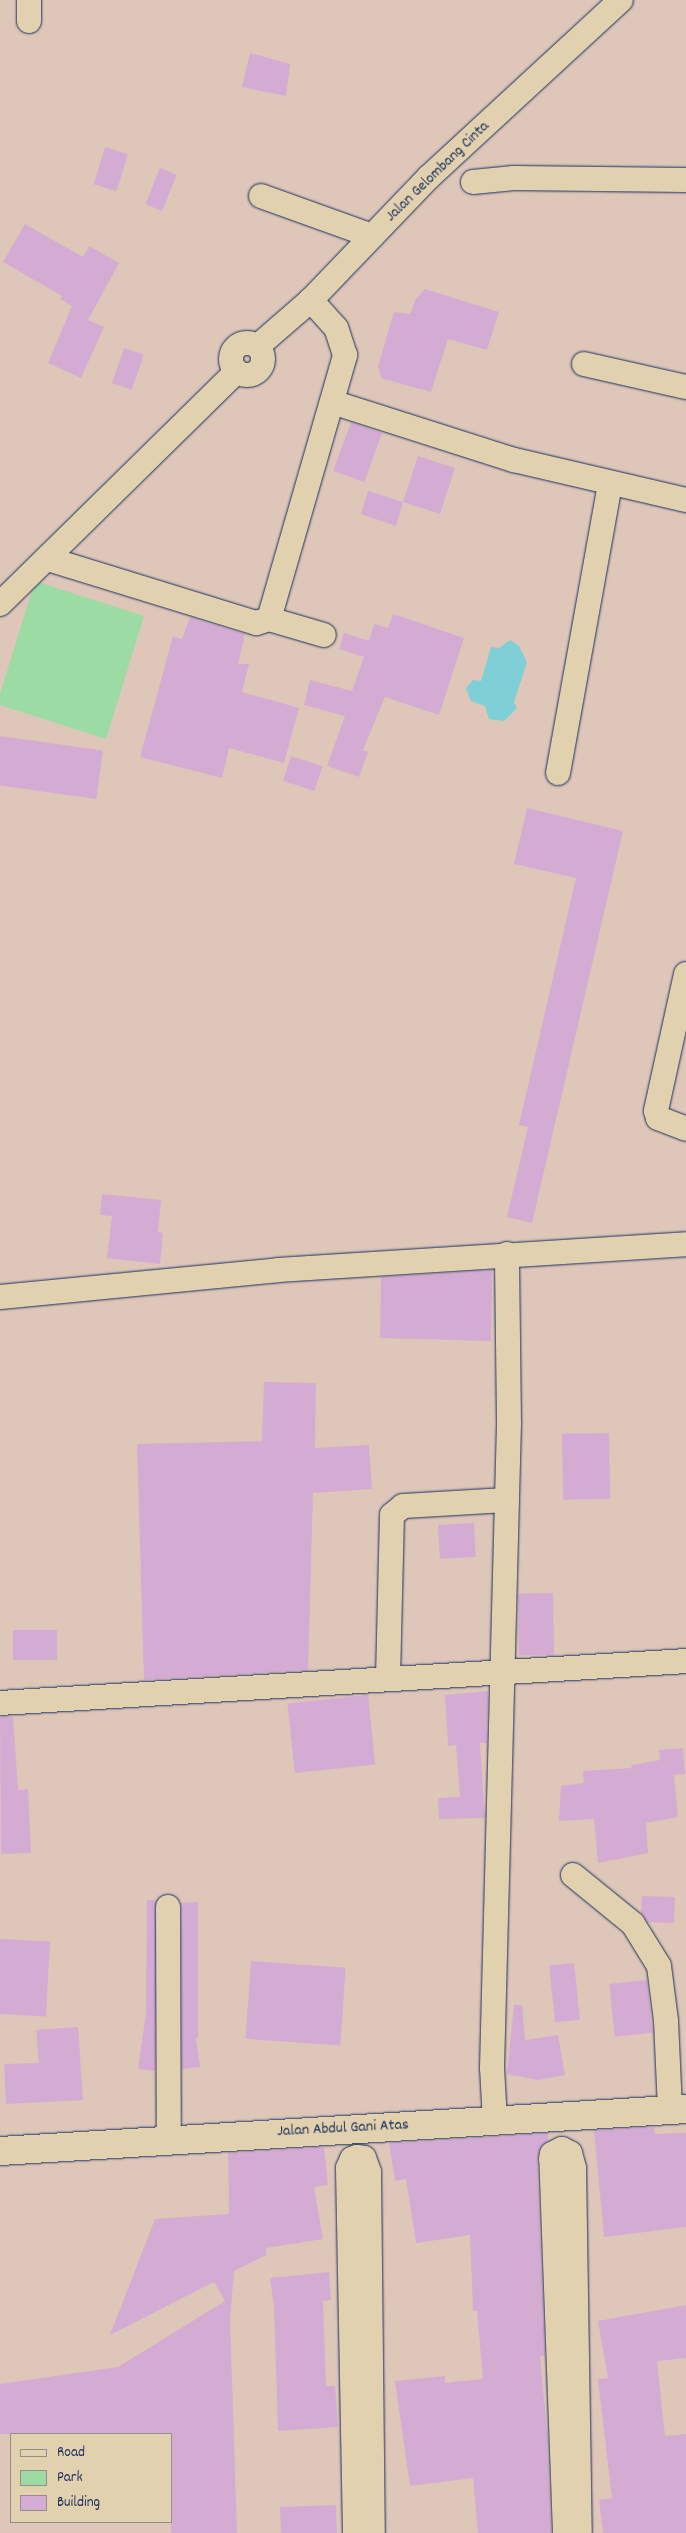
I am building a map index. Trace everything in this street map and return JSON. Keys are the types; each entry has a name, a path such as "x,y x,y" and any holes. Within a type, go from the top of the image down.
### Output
{"street":[{"name":"Jalan Gelombang Cinta","path":"48,559 237,371 250,375 259,370 264,360 258,346 311,300 429,177 621,0"},
{"path":"473,182 514,178 686,180"},
{"path":"261,196 372,236"},
{"path":"269,619 345,355 343,342 336,328 311,300"},
{"path":"584,364 686,387"},
{"path":"332,402 514,460 610,484 686,500"},
{"path":"558,773 610,484"},
{"path":"0,604 48,559 256,624 269,619 324,635"},
{"path":"686,974 656,1111 658,1118 686,1129"},
{"path":"0,1297 278,1270 507,1254 685,1238"},
{"path":"495,2121 492,2068 507,1500 507,1254"},
{"path":"388,1678 392,1514 403,1506 507,1500"},
{"path":"0,1702 686,1660"},
{"path":"573,1875 634,1924 659,1966 678,2109"},
{"path":"168,1907 169,2138"},
{"name":"Jalan Abdul Gani Atas","path":"0,2151 169,2138 495,2121 678,2109"},
{"path":"565,2533 570,2450 574,2168 570,2153 562,2149 552,2154 551,2160 570,2450 580,2533"},
{"path":"355,2533 363,2460 368,2163 364,2158 357,2157 352,2159 348,2168 363,2460 374,2533"}],"green space":[{"path":"35,581 144,616 106,739 0,705 0,694"}],"water":[{"path":"510,640 519,646 527,662 514,702 517,708 504,721 489,719 485,706 471,701 466,688 473,680 481,681 491,647 499,648"}],"building":[{"path":"250,53 290,64 286,96 242,87"},
{"path":"105,147 128,154 117,191 94,184"},
{"path":"160,168 177,175 162,211 145,204"},
{"path":"25,224 83,257 89,246 119,263 88,320 104,327 81,378 48,363 72,306 60,299 62,296 3,262"},
{"path":"425,289 499,312 487,350 448,339 431,392 381,378 378,366 394,312 410,314 416,299"},
{"path":"124,348 144,355 132,390 112,383"},
{"path":"351,422 382,433 364,482 333,471"},
{"path":"418,456 455,468 440,514 403,502"},
{"path":"368,491 403,502 396,526 361,514"},
{"path":"393,614 464,638 439,715 385,697 363,750 368,752 359,777 327,766 345,716 304,705 310,680 352,691 364,657 339,649 344,633 369,641 374,624 388,628"},
{"path":"190,617 245,634 238,664 249,664 242,692 299,708 284,763 229,748 222,778 140,757 173,636 182,639"},
{"path":"0,736 103,750 96,799 0,785"},
{"path":"291,756 322,766 314,791 283,781"},
{"path":"527,808 623,831 532,1223 507,1217 528,1127 519,1125 576,878 514,864"},
{"path":"102,1194 161,1200 158,1232 163,1233 160,1264 107,1258 112,1216 100,1215"},
{"path":"492,1270 491,1341 380,1338 381,1277"},
{"path":"264,1382 316,1383 315,1448 369,1445 372,1489 313,1493 308,1670 144,1680 137,1444 262,1441"},
{"path":"609,1433 610,1499 563,1500 562,1434"},
{"path":"474,1523 476,1557 440,1559 438,1525"},
{"path":"553,1593 554,1655 519,1656 518,1594"},
{"path":"13,1630 57,1630 57,1660 13,1660"},
{"path":"488,1691 487,1743 480,1743 485,1818 439,1819 438,1798 460,1797 456,1745 448,1746 445,1695"},
{"path":"368,1695 375,1765 295,1773 287,1703"},
{"path":"13,1716 18,1790 28,1789 31,1853 1,1854 0,1717"},
{"path":"683,1748 685,1774 674,1775 678,1817 646,1823 648,1853 598,1863 594,1819 559,1821 561,1786 584,1783 583,1771 631,1768 632,1765 660,1760 659,1750"},
{"path":"642,1896 675,1897 674,1923 648,1922 641,1913"},
{"path":"147,1900 157,1900 155,2071 138,2069 146,2013"},
{"path":"198,1902 198,2038 196,2038 200,2067 182,2069 181,1903"},
{"path":"0,1939 50,1942 46,2017 0,2014"},
{"path":"251,1961 346,1968 340,2045 246,2039"},
{"path":"574,1963 580,2020 555,2022 549,1966"},
{"path":"647,1980 653,2033 615,2037 609,1984"},
{"path":"514,2005 522,2005 525,2040 558,2035 565,2075 538,2080 507,2074"},
{"path":"78,2027 83,2100 6,2104 4,2064 39,2063 36,2030"},
{"path":"654,2127 655,2134 686,2133 686,2227 604,2237 594,2130"},
{"path":"548,2133 548,2140 541,2146 537,2160 545,2355 540,2356 547,2432 551,2533 478,2533 473,2478 410,2486 395,2381 445,2376 445,2383 483,2379 477,2311 473,2311 470,2235 416,2243 406,2179 395,2181 389,2143"},
{"path":"324,2147 328,2185 314,2187 323,2239 266,2248 266,2255 234,2271 230,2319 237,2533 171,2533 172,2433 0,2434 0,2384 118,2367 225,2301 214,2282 110,2335 155,2219 229,2214 228,2153"},
{"path":"329,2272 331,2300 323,2301 326,2386 335,2386 338,2427 278,2431 274,2306 270,2278"},
{"path":"686,2305 686,2358 657,2361 665,2436 686,2434 686,2533 603,2533 599,2500 612,2498 598,2379 608,2378 598,2321"},
{"path":"336,2505 337,2533 281,2533 280,2507"}]}
